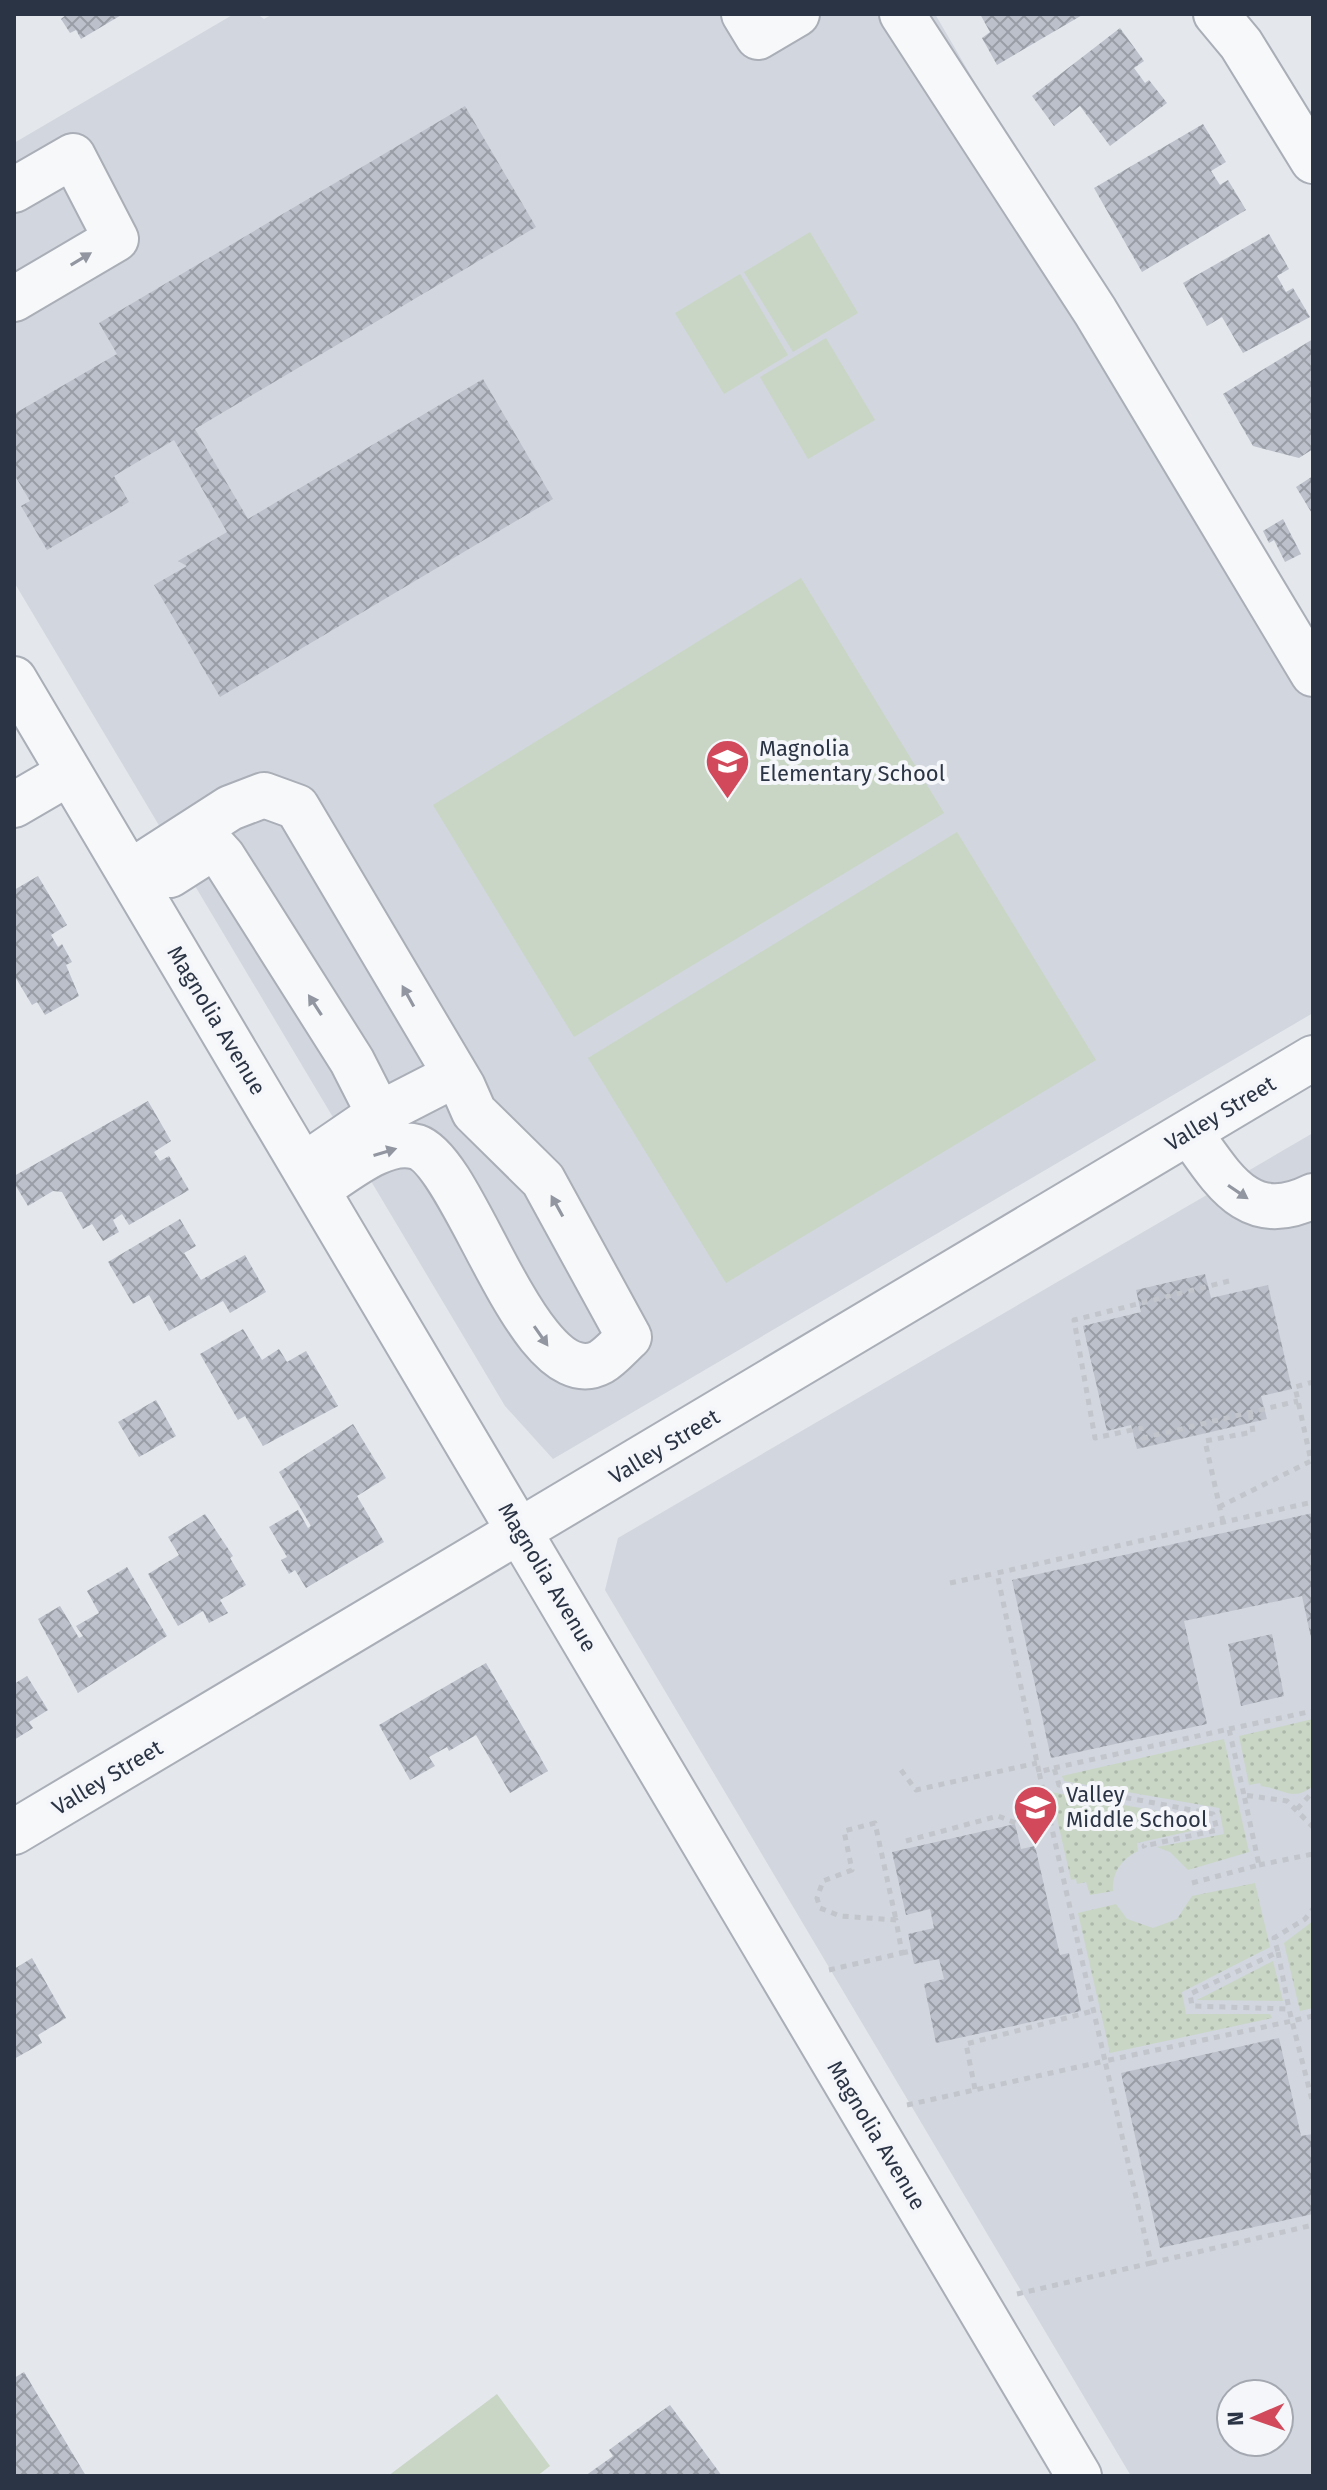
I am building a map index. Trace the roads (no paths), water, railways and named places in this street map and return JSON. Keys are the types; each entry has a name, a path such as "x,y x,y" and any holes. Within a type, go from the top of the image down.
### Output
{"street":[{"path":"744,14 758,37 797,14"},
{"path":"902,14 1095,311 1313,674"},
{"path":"1216,14 1241,44 1313,161"},
{"path":"14,190 73,156 116,239 14,299"},
{"name":"Magnolia Avenue","path":"14,679 1079,2476"},
{"path":"14,805 69,773"},
{"path":"136,884 230,808 264,795 297,807 474,1112 543,1180 629,1337 601,1362 581,1366 556,1357 489,1257 434,1160 417,1147 385,1148 310,1177"},
{"path":"136,884 214,847 352,1061 379,1114"},
{"name":"Valley Street","path":"14,1832 1313,1058"},
{"path":"310,1177 379,1114 455,1075"},
{"path":"1189,1132 1232,1192 1263,1206 1290,1207 1313,1196"}],"place":[{"name":"Magnolia Elementary School","path":"728,800"},
{"name":"Valley Middle School","path":"1035,1846"}]}
